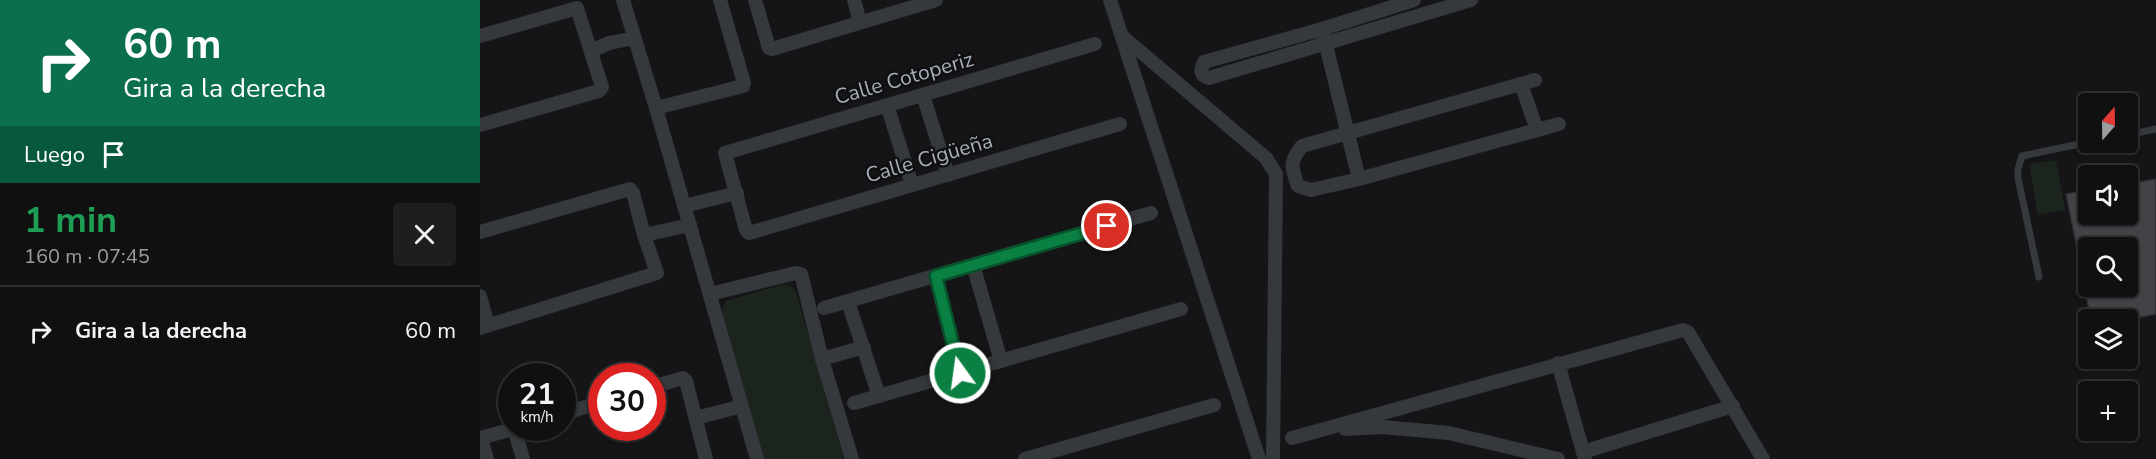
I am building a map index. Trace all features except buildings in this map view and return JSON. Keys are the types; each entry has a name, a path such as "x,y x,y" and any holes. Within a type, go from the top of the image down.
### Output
{"street":[{"path":"623,0 757,459"},
{"path":"656,108 743,86 720,0"},
{"path":"755,0 769,48 772,49 860,22 897,5 936,0"},
{"path":"854,0 860,22"},
{"path":"1110,0 1259,459"},
{"path":"1414,0 1204,62 1201,68 1202,73 1209,78 1471,0"},
{"path":"480,36 577,8 602,90 480,125"},
{"path":"1322,29 1359,179"},
{"path":"1122,36 1266,158 1276,174 1273,459"},
{"path":"591,51 635,38"},
{"name":"Calle Cotoperiz","path":"737,193 725,153 1095,44"},
{"path":"1537,130 1528,82 1302,146 1293,158 1293,171 1298,186 1311,190 1359,179 1559,124"},
{"path":"923,95 948,175"},
{"path":"887,105 912,185"},
{"name":"Calle Cigüeña","path":"737,193 746,230 749,233 1120,124"},
{"path":"1276,174 1293,171"},
{"path":"480,232 630,189 656,271 655,276 484,326 480,296"},
{"path":"684,206 737,193"},
{"path":"824,309 1151,213"},
{"path":"644,235 690,225"},
{"path":"973,265 1001,361"},
{"path":"710,294 801,273 822,359 852,459"},
{"path":"936,276 960,373"},
{"path":"848,302 879,396"},
{"path":"854,403 1181,309"},
{"path":"1292,438 1683,330 1688,332 1763,459"},
{"path":"822,359 864,347"},
{"path":"1558,363 1584,456 1733,406"},
{"path":"666,383 685,379 706,459"},
{"path":"1028,458 1214,405"},
{"path":"696,418 742,406"},
{"path":"1320,430 1382,427 1449,433 1558,459"},
{"path":"486,459 480,438 498,433"},
{"path":"519,441 524,459"}],"lane":[{"path":"2138,133 2156,129"},
{"path":"2039,277 2018,169 2022,156 2078,144"}],"shaded area":[{"path":"2056,160 2065,210 2038,215 2029,164"},
{"path":"784,284 791,286 796,292 844,459 763,459 720,314 726,301"}],"route":[{"path":"960,373 936,276 1107,226"}]}
